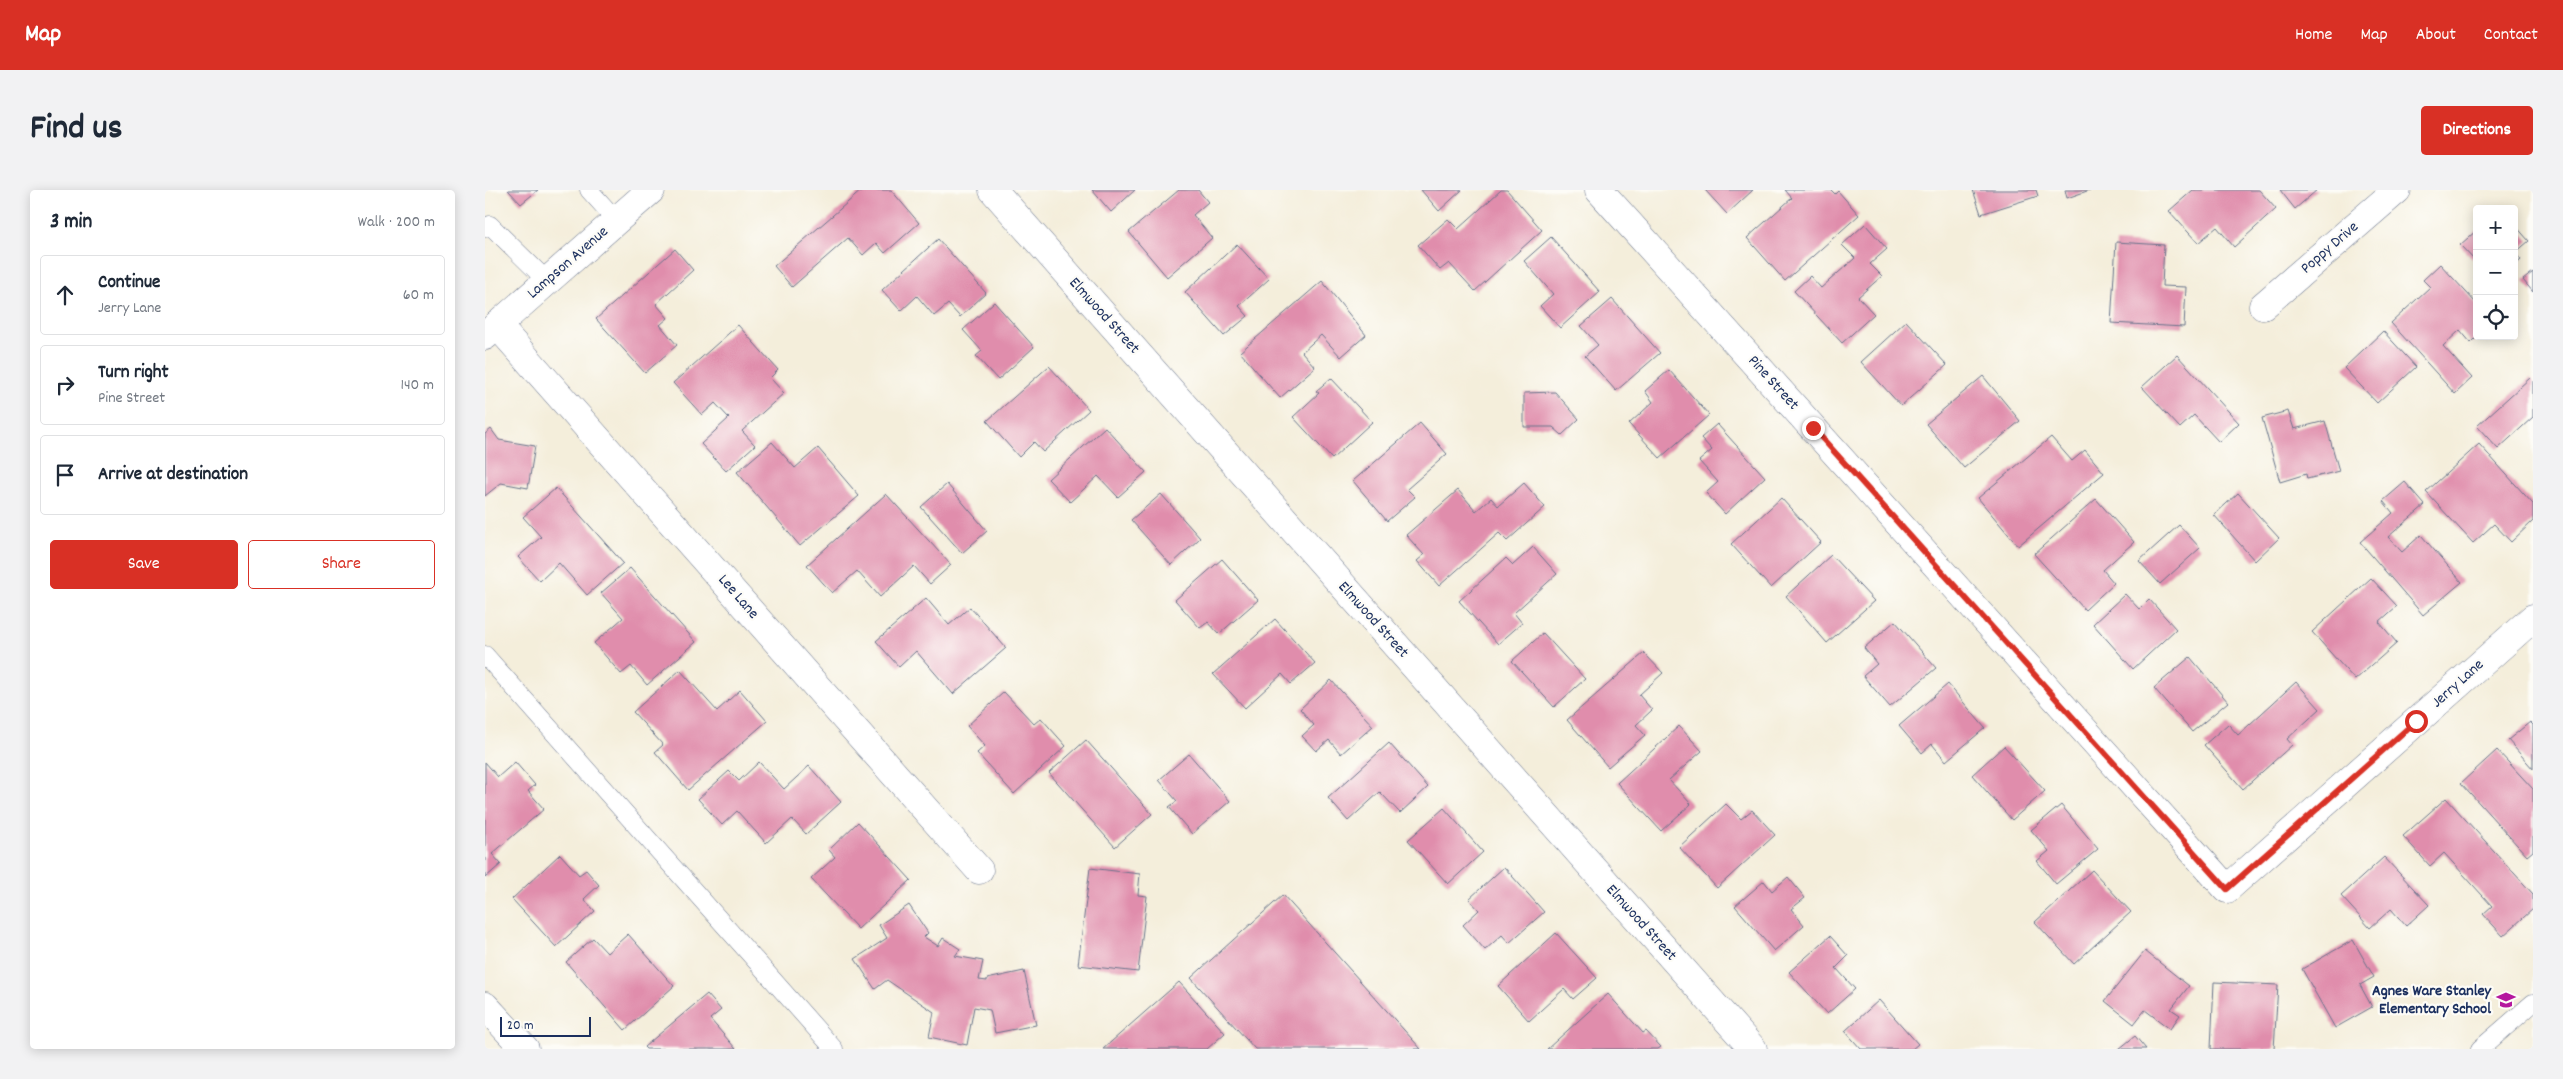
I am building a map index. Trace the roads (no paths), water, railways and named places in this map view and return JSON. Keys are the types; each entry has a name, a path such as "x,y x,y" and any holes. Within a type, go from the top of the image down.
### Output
{"street":[{"name":"Lampson Avenue","path":"491,330 651,190"},
{"name":"Elmwood Street","path":"993,190 1753,1049"},
{"name":"Pine Street","path":"1599,190 2227,889"},
{"name":"Poppy Drive","path":"2263,306 2397,190"},
{"name":"Lee Lane","path":"491,330 979,870"},
{"name":"Jerry Lane","path":"2227,889 2533,618"},
{"path":"485,1006 525,1049"}],"lane":[{"path":"589,190 616,220"},
{"path":"485,228 490,225 547,281"},
{"path":"485,655 834,1049"},
{"path":"2480,1049 2533,1003"}],"place":[{"name":"Agnes Ware Stanley Elementary School","path":"2506,1000"}]}
